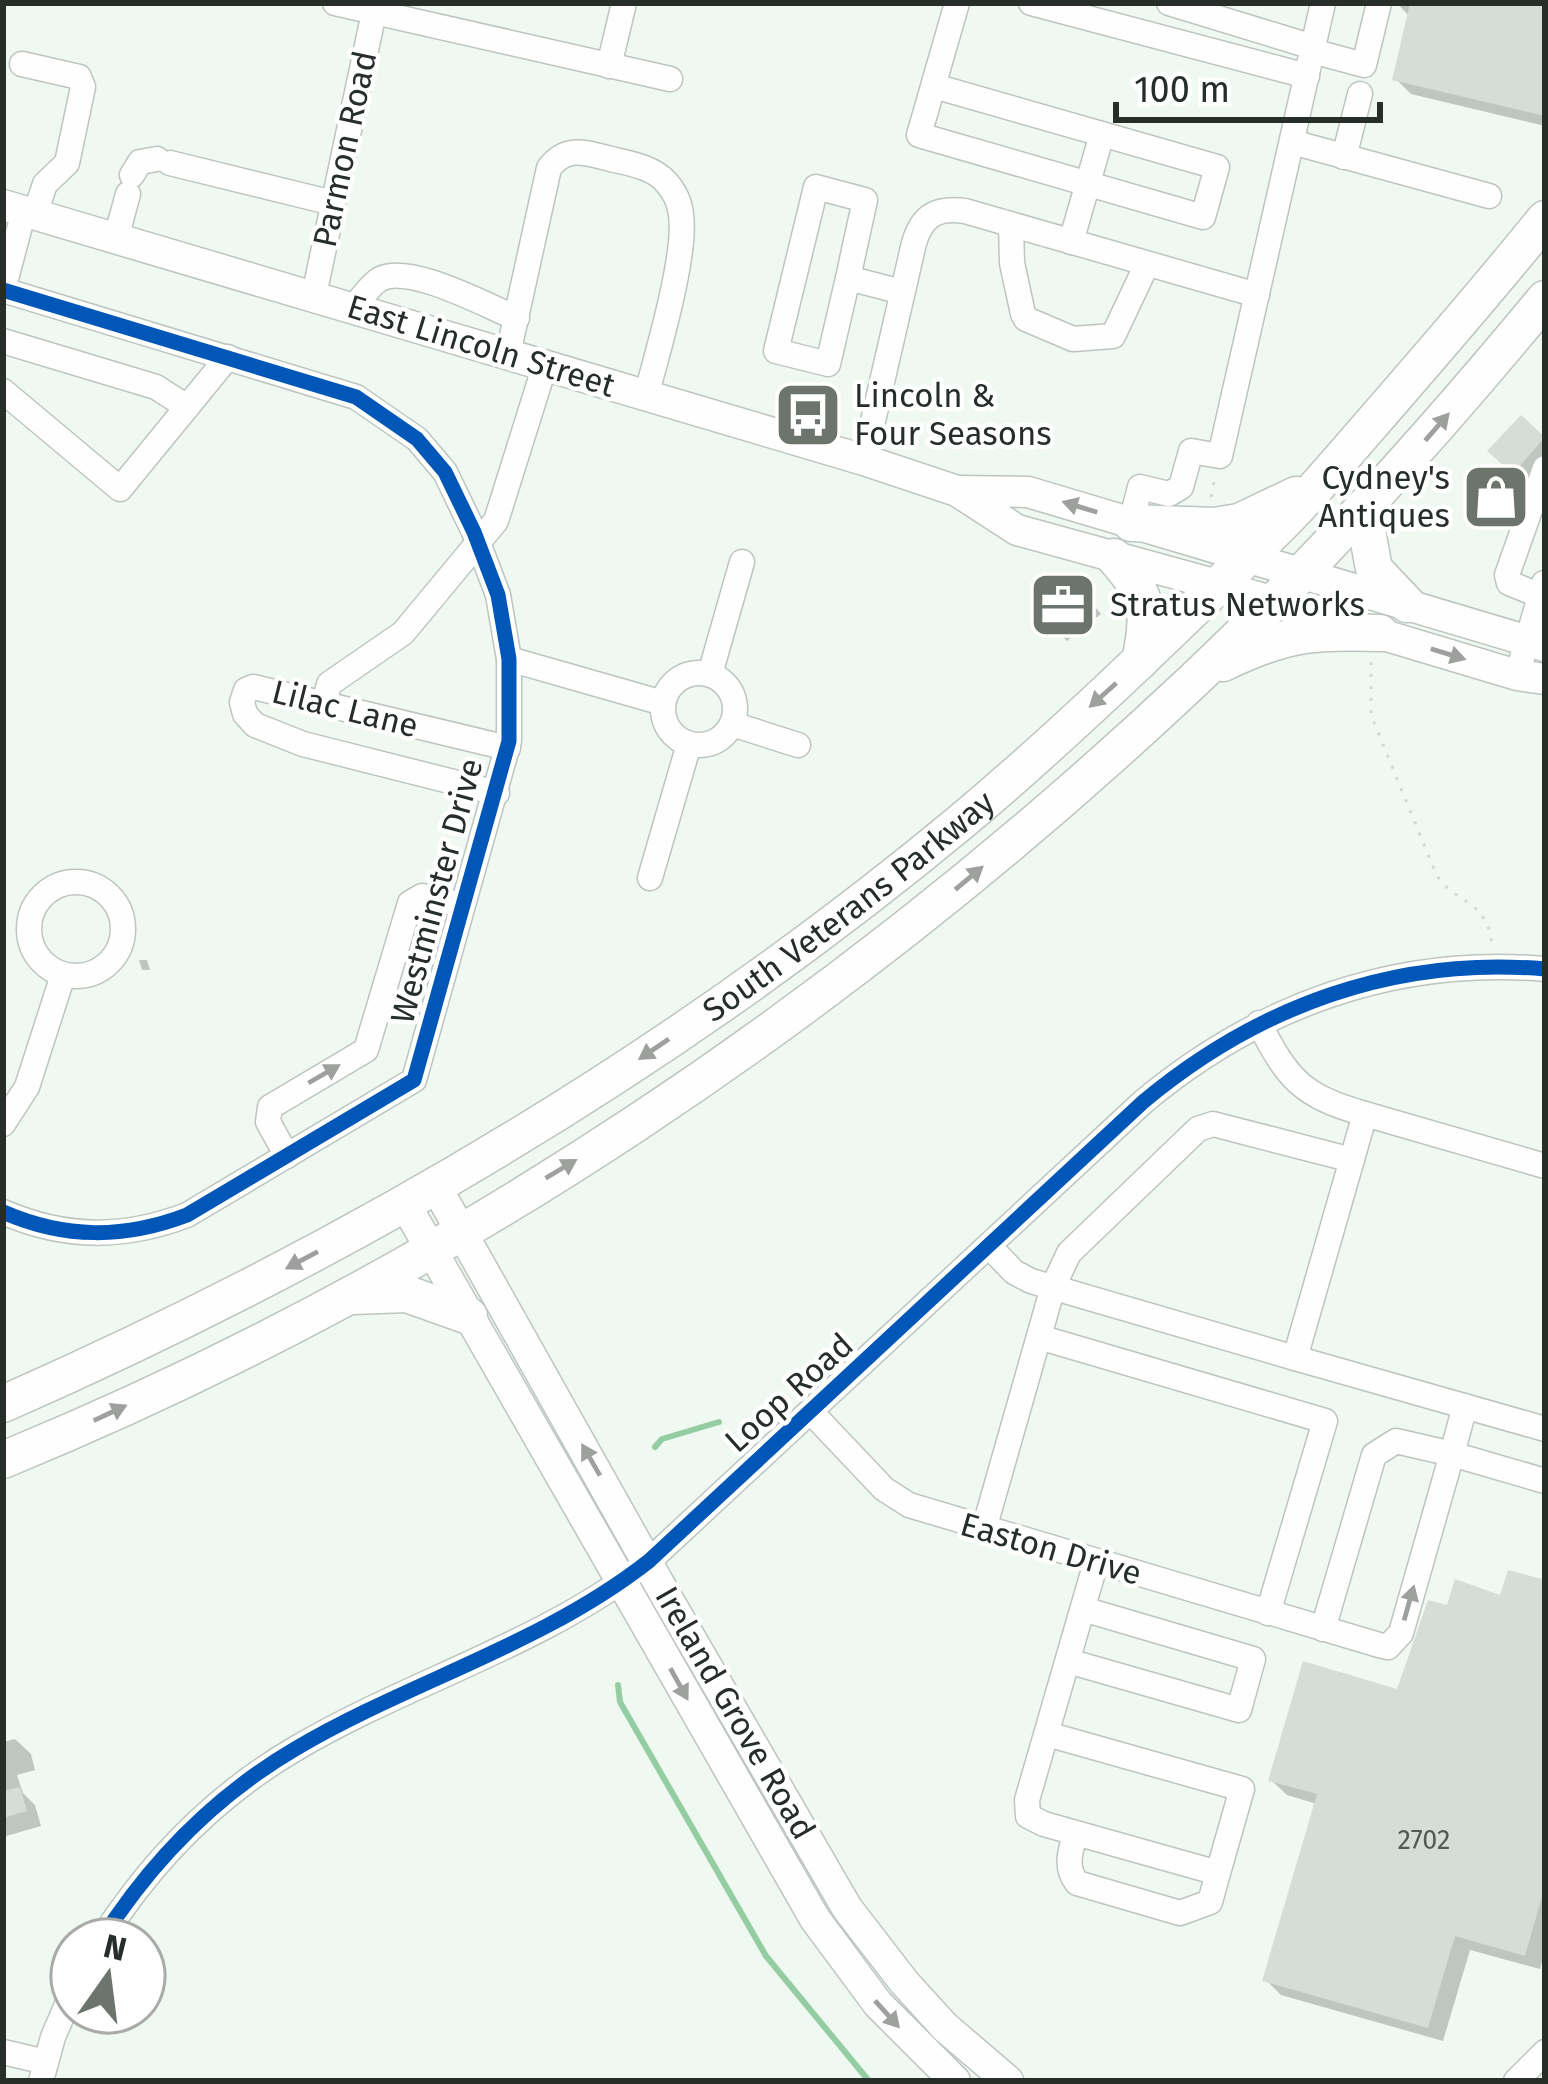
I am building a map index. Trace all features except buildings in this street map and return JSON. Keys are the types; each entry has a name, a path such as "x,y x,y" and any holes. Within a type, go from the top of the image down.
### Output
{"highway":[{"name":"South Veterans Parkway","path":"3,1404 144,1340 420,1195 566,1108 784,958 959,823 1140,661 1316,487 1545,219"},
{"name":"South Veterans Parkway","path":"3,1460 230,1356 446,1239 697,1082 878,952 1019,837 1198,676 1363,509 1545,299"},
{"path":"1131,523 1196,528 1239,522 1316,487"},
{"path":"1363,509 1374,569 1407,604"},
{"path":"1114,557 1147,604 1140,661"},
{"path":"1198,676 1285,637 1312,632 1376,641"},
{"path":"345,1296 407,1294 469,1316"}],"main road":[{"name":"East Lincoln Street","path":"21,210 864,460 957,491 1017,530 1271,601 1376,641 1531,677"},
{"name":"East Lincoln Street","path":"957,491 1028,492 1537,642"},
{"name":"Ireland Grove Road","path":"420,1195 649,1562 866,1934 945,2027 1008,2081"},
{"name":"Ireland Grove Road","path":"446,1239 469,1316 835,1948 891,2018 955,2081"}],"street":[{"path":"335,3 375,7 670,79"},
{"path":"609,66 624,3"},
{"path":"934,86 1217,167 1204,218 920,135 934,86 958,3"},
{"path":"1030,3 1364,65 1379,3"},
{"path":"1169,3 1311,58"},
{"path":"1131,523 1141,487 1168,494 1181,487 1190,451 1220,456 1323,3"},
{"name":"Parmon Road","path":"314,296 375,7"},
{"path":"3,290 21,210 67,163 83,87 79,77 22,64"},
{"path":"1344,157 1360,94"},
{"path":"1071,242 1102,134"},
{"path":"1292,142 1489,196"},
{"path":"508,354 549,168 574,150 653,171 678,200 682,219 679,253 646,396"},
{"path":"116,238 140,162 164,161 333,203"},
{"path":"816,187 865,200 848,278 828,364 776,351 816,187"},
{"path":"864,460 919,226 932,214 950,209 1257,295"},
{"path":"1011,225 1012,263 1023,314 1073,338 1113,336 1147,265"},
{"path":"354,308 376,281 395,276 463,291 517,318"},
{"path":"848,278 902,292"},
{"name":"Westminster Drive","path":"3,290 356,397 417,439 446,472 479,544 498,595 508,659 508,748 414,1080 187,1215 136,1231 83,1234 57,1231 3,1212"},
{"path":"3,341 156,387 187,406"},
{"path":"3,391 120,489 228,357"},
{"path":"324,704 329,684 404,633 496,520 544,365"},
{"path":"1531,677 1543,588 1509,583 1507,575 1545,468"},
{"path":"710,674 742,562"},
{"path":"508,659 663,703"},
{"path":"698,673 710,674 729,688 735,700 732,724 710,744 689,744 671,733 663,703 675,682 698,673"},
{"name":"Lilac Lane","path":"497,793 303,744 255,725 242,701 246,690 253,687 508,748"},
{"path":"732,724 798,745"},
{"path":"650,878 689,744"},
{"path":"287,1156 268,1122 271,1107 366,1050 410,903 422,896 462,905"},
{"name":"Loop Road","path":"118,1916 146,1876 182,1838 294,1750 563,1619 649,1562 1169,1080 1259,1023 1347,987 1466,967 1545,969"},
{"path":"3,1124 27,1087 63,975"},
{"path":"1259,1023 1277,1058 1303,1090 1365,1114 1545,1166"},
{"path":"1295,1358 1365,1114"},
{"path":"984,1529 1053,1287 1069,1253 1198,1129 1213,1124 1352,1160"},
{"path":"990,1247 1022,1277 1545,1430"},
{"path":"1039,1337 1325,1421 1268,1612"},
{"path":"1452,1454 1465,1406"},
{"name":"Easton Drive","path":"812,1412 884,1489 909,1505 1388,1646 1396,1641 1452,1454"},
{"path":"1323,1629 1374,1455 1396,1441 1545,1481"},
{"path":"1096,1562 1027,1800 1028,1816 1218,1873"},
{"path":"1068,1661 1239,1710 1253,1659 1083,1610"},
{"path":"1046,1734 1242,1789 1210,1902 1180,1913 1077,1882 1068,1861 1075,1833"},
{"path":"3,2051 44,2072 57,2036"},
{"path":"1516,2081 1545,2052"}],"path":[{"path":"1211,497 1220,456"},
{"path":"1376,641 1368,690 1376,733 1436,874 1443,886 1489,922 1492,949"}],"waterway":[{"path":"655,1447 662,1439 719,1422"},
{"path":"618,1685 620,1702 766,1956 869,2081"}],"cycle path":[{"path":"3,290 356,397 417,439 445,472 474,532 498,595 509,659 509,741 414,1080 187,1215 164,1223 95,1233 49,1227 3,1212"},
{"path":"117,1916 186,1833 266,1768 339,1725 565,1616 649,1561 1143,1102 1187,1068 1281,1014 1382,980 1489,967 1545,969"}],"place":[{"name":"Lincoln & Four Seasons","path":"808,415"},
{"name":"Cydney's Antiques","path":"1496,497"},
{"name":"Stratus Networks","path":"1063,605"}]}
